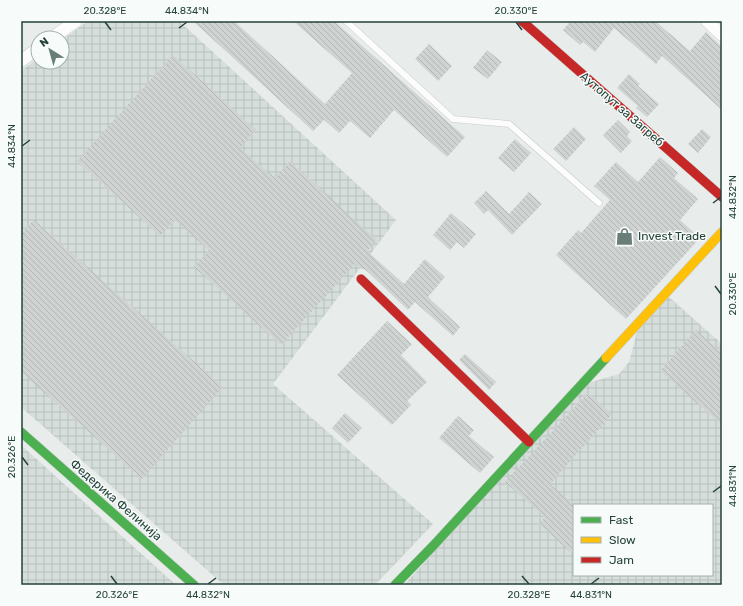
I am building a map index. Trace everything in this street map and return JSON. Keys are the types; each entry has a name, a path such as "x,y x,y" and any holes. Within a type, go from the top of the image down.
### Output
{"street":[{"path":"63,30 76,21"},
{"name":"Аутопут за Загреб","path":"522,21 722,197"},
{"path":"707,21 722,34"},
{"path":"21,61 30,54"},
{"path":"395,585 433,546 722,232"},
{"path":"361,279 529,442"},
{"name":"Федерика Фелинија","path":"21,432 194,585"}],"lane":[{"path":"346,21 453,119 509,124 599,203"}],"shaded area":[{"path":"88,21 179,21 396,220 273,384 433,524 375,585 224,585 21,407 21,71 30,64 30,70 70,70 70,34"},
{"path":"668,296 722,344 722,585 404,585 588,383 619,374 629,362 638,328"},
{"path":"21,445 176,585 21,585"}],"building":[{"path":"193,21 234,21 325,104 352,73 293,21 334,21 465,137 447,157 394,110 370,138 350,121 339,133 324,120 313,131"},
{"path":"571,21 655,21 690,51 706,32 722,47 722,110 662,56 656,64 614,28 595,52 583,42 580,45 563,30"},
{"path":"429,44 452,66 438,81 415,59"},
{"path":"487,50 502,62 488,79 473,68"},
{"path":"173,55 256,130 240,148 275,178 290,161 377,240 367,251 404,284 425,259 445,277 428,297 460,327 453,336 415,302 408,310 368,272 355,264 281,345 194,267 209,250 175,220 160,236 77,161"},
{"path":"629,74 640,84 638,86 659,104 647,117 636,108 638,106 617,88"},
{"path":"618,120 630,132 627,136 632,141 621,153 603,135"},
{"path":"574,127 586,139 566,161 553,149"},
{"path":"702,129 711,137 698,153 688,144"},
{"path":"515,139 531,153 514,172 498,158"},
{"path":"660,157 678,173 674,178 698,199 680,220 700,238 626,319 556,255 578,230 581,233 610,200 594,186 616,162 638,182"},
{"path":"486,191 509,214 529,192 542,204 512,235 488,210 484,214 474,203"},
{"path":"451,213 476,234 464,248 457,242 450,250 433,235"},
{"path":"34,220 223,387 142,479 21,372 21,234"},
{"path":"387,321 412,344 401,355 427,382 407,401 411,405 392,425 337,375"},
{"path":"696,330 722,353 722,425 660,371"},
{"path":"465,354 496,382 489,390 459,360"},
{"path":"588,393 612,414 550,484 573,505 573,554 539,524 545,517 505,482"},
{"path":"345,413 362,428 348,443 332,428"},
{"path":"458,416 474,430 469,436 494,457 480,473 439,438"}],"traffic: fast":[{"path":"395,585 433,546 606,358"},
{"path":"21,432 194,585"}],"traffic: slow":[{"path":"606,358 722,232"}],"traffic: jam":[{"path":"522,21 722,197"},
{"path":"361,279 529,442"}],"place":[{"name":"Invest Trade","path":"625,236"}]}
